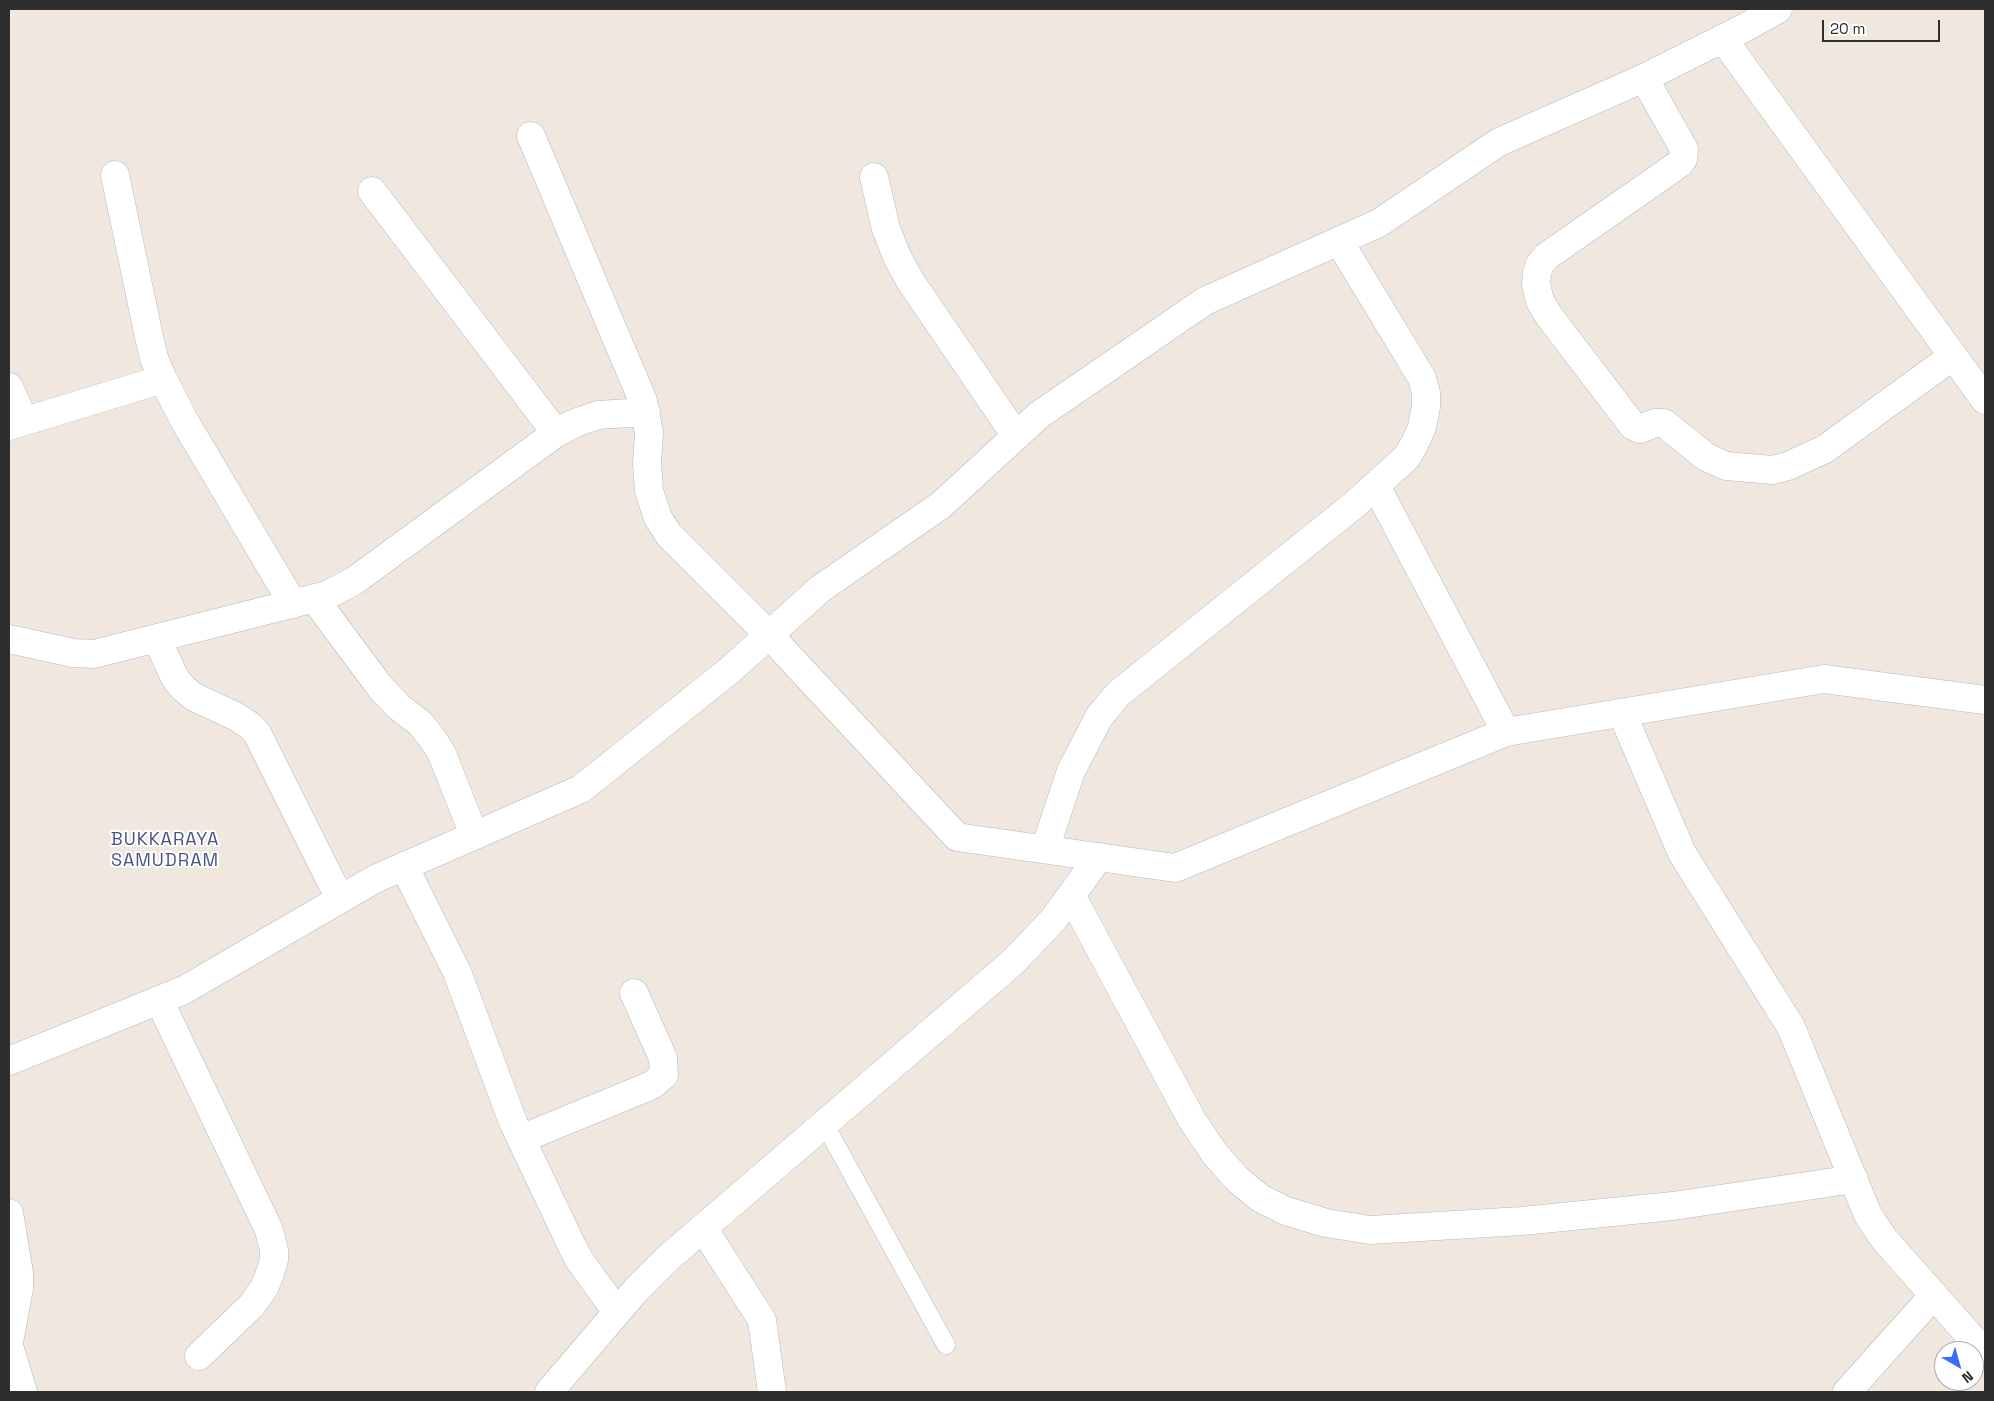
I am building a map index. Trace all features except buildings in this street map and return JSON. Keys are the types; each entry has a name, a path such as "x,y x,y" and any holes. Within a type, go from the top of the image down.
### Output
{"street":[{"path":"9,1061 184,990 375,879 581,789 730,670 820,589 940,505 1039,415 1205,301 1378,223 1499,142 1644,78 1778,9"},
{"path":"1723,39 1985,400"},
{"path":"1644,78 1684,149 1683,159 1679,164 1547,256 1540,264 1536,273 1536,284 1540,301 1633,426 1640,429 1655,423 1664,423 1706,457 1726,466 1773,470 1788,466 1825,449 1953,356"},
{"path":"531,136 643,401 649,433 647,463 649,491 658,518 669,535 769,634 958,837 1175,868 1506,732 1824,679 1985,700"},
{"path":"115,175 154,358 185,422 304,601 380,687 399,707 421,724 431,737 442,754 474,835"},
{"path":"874,176 886,229 898,259 911,282 1016,436"},
{"path":"372,191 556,433"},
{"path":"1045,849 1071,771 1078,756 1099,717 1118,694 1354,505 1407,457 1415,443 1422,427 1426,393 1422,378 1339,241"},
{"path":"9,387 16,423 163,379"},
{"path":"9,639 73,653 94,654 304,601 340,590 556,433 575,423 598,415 646,412"},
{"path":"1376,486 1506,732"},
{"path":"158,638 175,678 183,688 194,697 242,720 257,733 340,899"},
{"path":"1622,713 1682,853 1791,1027 1868,1215 1876,1228 1985,1354"},
{"path":"549,1392 617,1312 668,1258 1013,962 1053,920 1099,857"},
{"path":"404,866 456,972 508,1108 576,1254 617,1312"},
{"path":"1071,895 1192,1120 1215,1154 1238,1179 1260,1198 1286,1211 1326,1223 1370,1230 1503,1222 1673,1206 1854,1179"},
{"path":"521,1138 652,1085 664,1075 663,1058 634,993"},
{"path":"159,1000 269,1230 274,1250 270,1276 260,1294 252,1305 199,1356"},
{"path":"9,1213 19,1273 19,1288 12,1310 9,1342"},
{"path":"703,1228 762,1320 772,1392"},
{"path":"1847,1392 1934,1295"},
{"path":"9,1346 23,1392"}],"lane":[{"path":"824,1123 946,1346"}],"district":[{"name":"BUKKARAYA SAMUDRAM","path":"165,850"}]}
